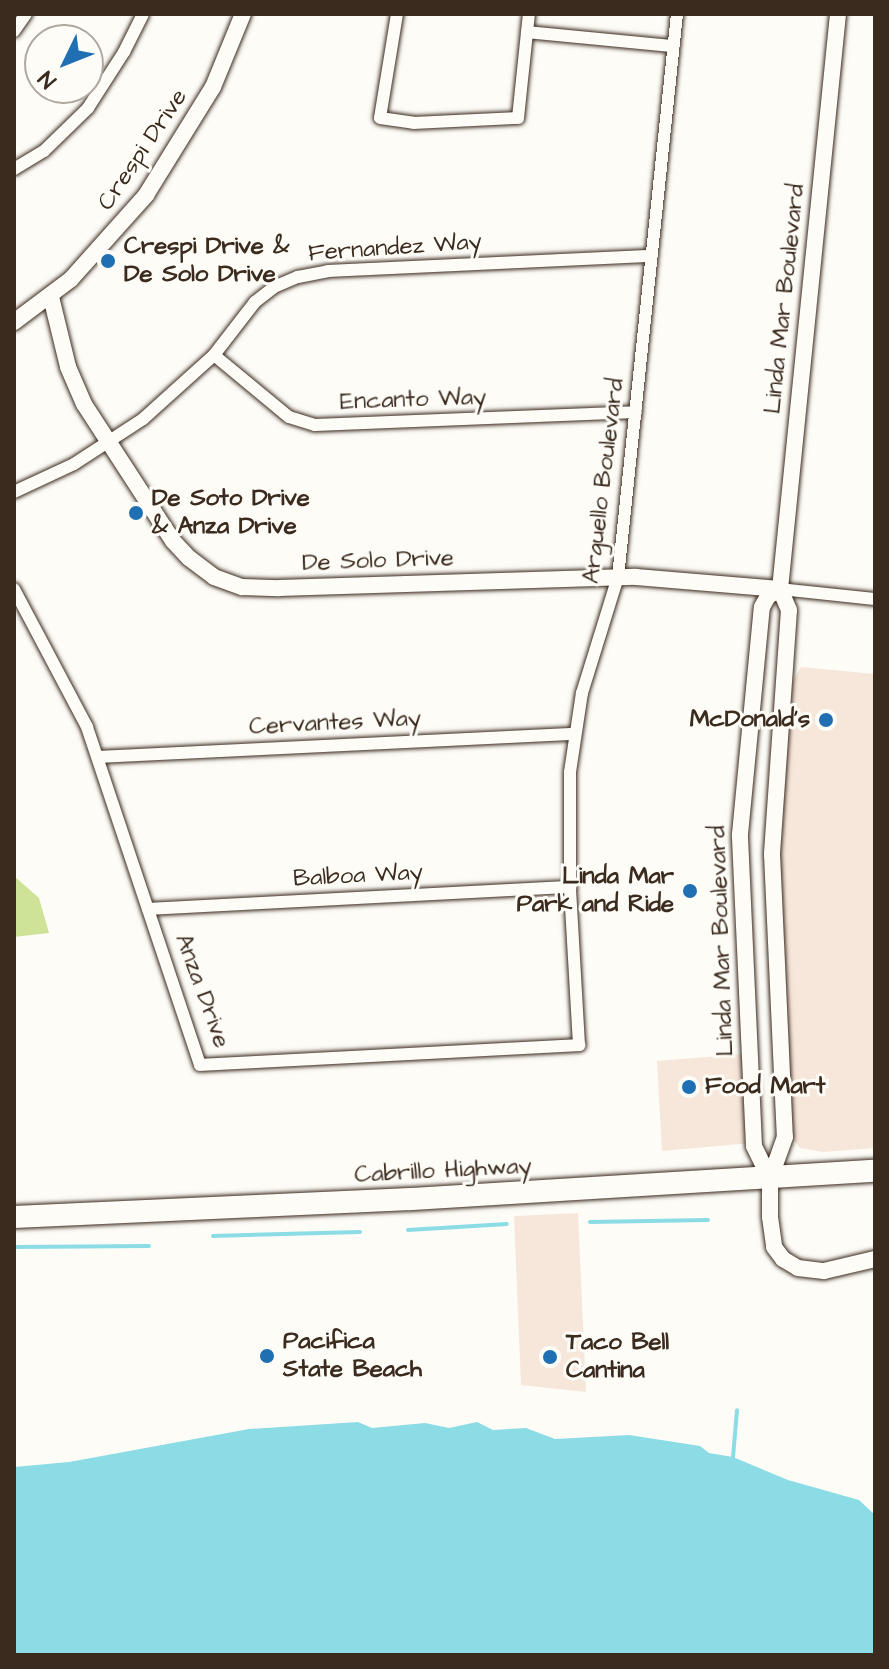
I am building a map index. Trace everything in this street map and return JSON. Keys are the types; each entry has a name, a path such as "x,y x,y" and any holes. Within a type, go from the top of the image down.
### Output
{"highway":[{"name":"Cabrillo Highway","path":"14,1217 875,1171"}],"street":[{"path":"14,31 26,14"},
{"path":"14,169 44,151 88,108 113,71 143,14"},
{"name":"Crespi Drive","path":"14,322 51,297 109,240 164,171 225,64 243,14"},
{"path":"397,14 380,118 397,122 518,118 529,14"},
{"name":"Arguello Boulevard","path":"579,1045 568,809 574,734 592,655 618,577 677,14"},
{"name":"Linda Mar Boulevard","path":"770,1179 785,1137 772,854 789,610 780,589 838,14"},
{"path":"527,32 673,46"},
{"name":"Fernandez Way","path":"109,442 170,398 214,355 255,302 274,287 298,277 328,271 652,256"},
{"name":"De Solo Drive","path":"51,297 75,387 173,541 214,577 242,587 618,577 682,579 875,599"},
{"name":"Encanto Way","path":"214,355 289,417 315,425 636,412"},
{"path":"14,492 74,464 109,442"},
{"name":"Anza Drive","path":"14,589 71,692 98,757 200,1065 579,1045"},
{"name":"Linda Mar Boulevard","path":"770,1179 754,1146 740,834 762,607 768,596 780,589"},
{"name":"Cervantes Way","path":"98,757 574,734"},
{"name":"Balboa Way","path":"148,909 570,887"},
{"path":"770,1179 772,1242 786,1262 803,1270 819,1272 875,1259"}],"shaded area":[{"path":"801,667 875,674 875,1148 823,1152 800,1148 790,1135 777,793 786,692"},
{"path":"743,1054 751,1143 662,1151 657,1061"},
{"path":"578,1213 586,1392 521,1385 514,1216"}],"green space":[{"path":"14,876 39,898 49,933 14,937"}],"water":[{"path":"358,1422 372,1428 425,1423 449,1428 477,1422 493,1430 526,1428 555,1439 629,1435 700,1446 709,1453 733,1457 788,1480 859,1500 875,1515 875,1655 14,1655 14,1467 69,1462 249,1429"}],"waterway":[{"path":"590,1222 708,1220"},
{"path":"408,1230 507,1224"},
{"path":"213,1236 360,1232"},
{"path":"14,1247 149,1246"},
{"path":"733,1457 737,1410"}],"place":[{"name":"Crespi Drive & De Solo Drive","path":"108,261"},
{"name":"De Soto Drive & Anza Drive","path":"136,513"},
{"name":"McDonald's","path":"826,720"},
{"name":"Linda Mar Park and Ride","path":"690,891"},
{"name":"Food Mart","path":"689,1087"},
{"name":"Pacifica State Beach","path":"267,1356"},
{"name":"Taco Bell Cantina","path":"550,1357"}]}
